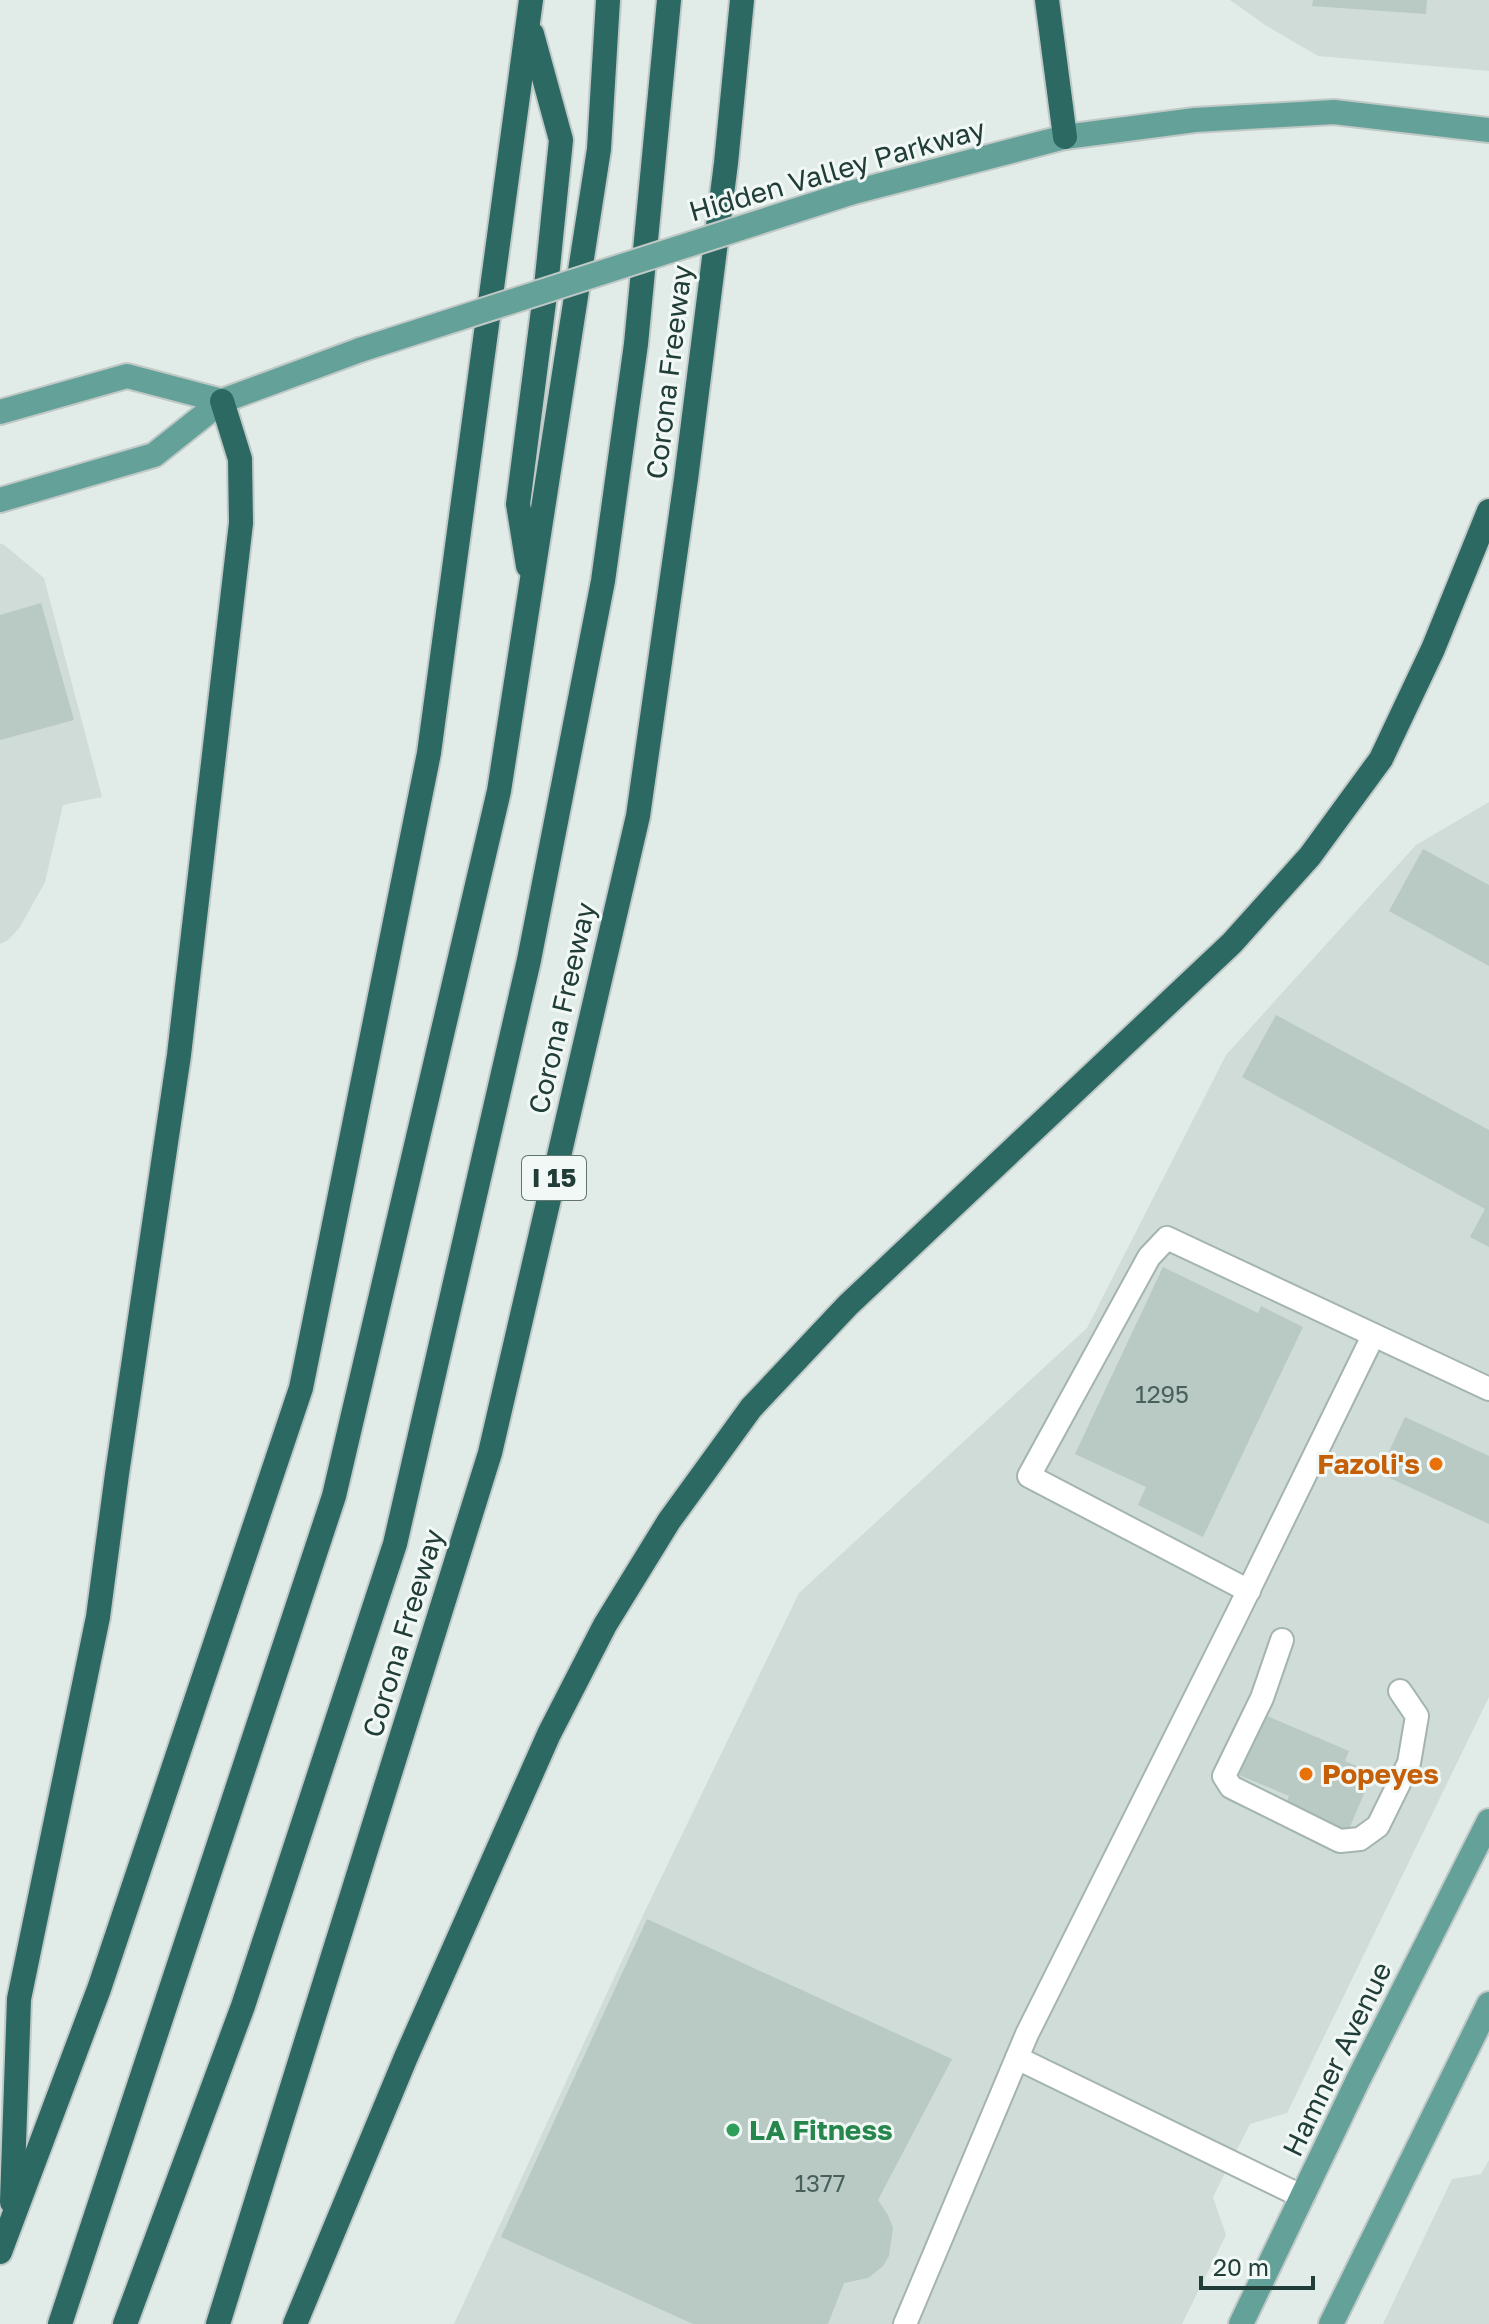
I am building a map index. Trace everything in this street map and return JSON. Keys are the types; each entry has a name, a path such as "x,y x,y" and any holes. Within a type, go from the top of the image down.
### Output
{"highway":[{"path":"60,2324 334,1496 499,791 599,149 608,0"},
{"path":"125,2324 243,2006 395,1544 529,960 603,581 636,344 669,0"},
{"name":"Corona Freeway","path":"218,2324 490,1453 638,816 686,479 724,179 742,0"},
{"path":"1047,0 1065,137"},
{"path":"530,12 561,140 518,504 532,587"},
{"path":"0,2252 99,1989 301,1388 429,753 530,12"},
{"path":"12,2224 19,1999 98,1617 183,1024 241,523 240,459 222,401"},
{"path":"295,2324 406,2057 549,1734 605,1625 669,1521 751,1408 848,1305 1232,943 1310,856 1381,759 1433,649 1489,511"}],"main road":[{"name":"Hidden Valley Parkway","path":"0,500 154,455 222,401 360,350 850,193 1065,137 1195,120 1334,112 1489,130"},
{"path":"0,412 127,376 222,401"},
{"name":"Hamner Avenue","path":"1241,2324 1358,2080 1489,1821"},
{"path":"1331,2324 1489,2004"}],"lane":[{"path":"1249,1591 1029,1476 1149,1257 1167,1238 1489,1389"},
{"path":"905,2324 1017,2058 1373,1336"},
{"path":"1282,1640 1262,1698 1224,1776 1231,1787 1340,1841 1360,1839 1378,1826 1409,1763 1417,1716 1400,1691"},
{"path":"1017,2058 1303,2197"}],"shaded area":[{"path":"1230,0 1489,0 1489,71 1318,56"},
{"path":"0,544 44,578 102,797 63,805 45,882 20,927 0,944"},
{"path":"1489,802 1489,1697 1287,2113 1250,2124 1213,2197 1226,2235 1182,2324 454,2324 644,1913 799,1593 1087,1328 1226,1055 1416,845"},
{"path":"1489,2160 1489,2324 1383,2324 1452,2179 1481,2174"}],"building":[{"path":"1313,0 1427,0 1426,14 1312,6"},
{"path":"41,603 74,720 0,740 0,615"},
{"path":"1423,849 1489,885 1489,966 1389,911"},
{"path":"1276,1015 1489,1130 1489,1247 1470,1237 1485,1209 1242,1077"},
{"path":"1163,1267 1258,1313 1261,1306 1303,1327 1203,1537 1138,1505 1146,1487 1075,1454"},
{"name":"Fazoli's","path":"1405,1417 1489,1456 1489,1524 1379,1473"},
{"name":"Popeyes","path":"1265,1715 1349,1751 1345,1761 1373,1773 1348,1831 1286,1804 1289,1796 1239,1775"},
{"name":"LA Fitness","path":"647,1919 952,2059 878,2200 893,2228 889,2256 883,2266 868,2278 844,2283 828,2324 693,2324 501,2237"}],"place":[{"name":"Fazoli's","path":"1436,1464"},
{"name":"Popeyes","path":"1306,1774"},
{"name":"LA Fitness","path":"733,2130"}]}
